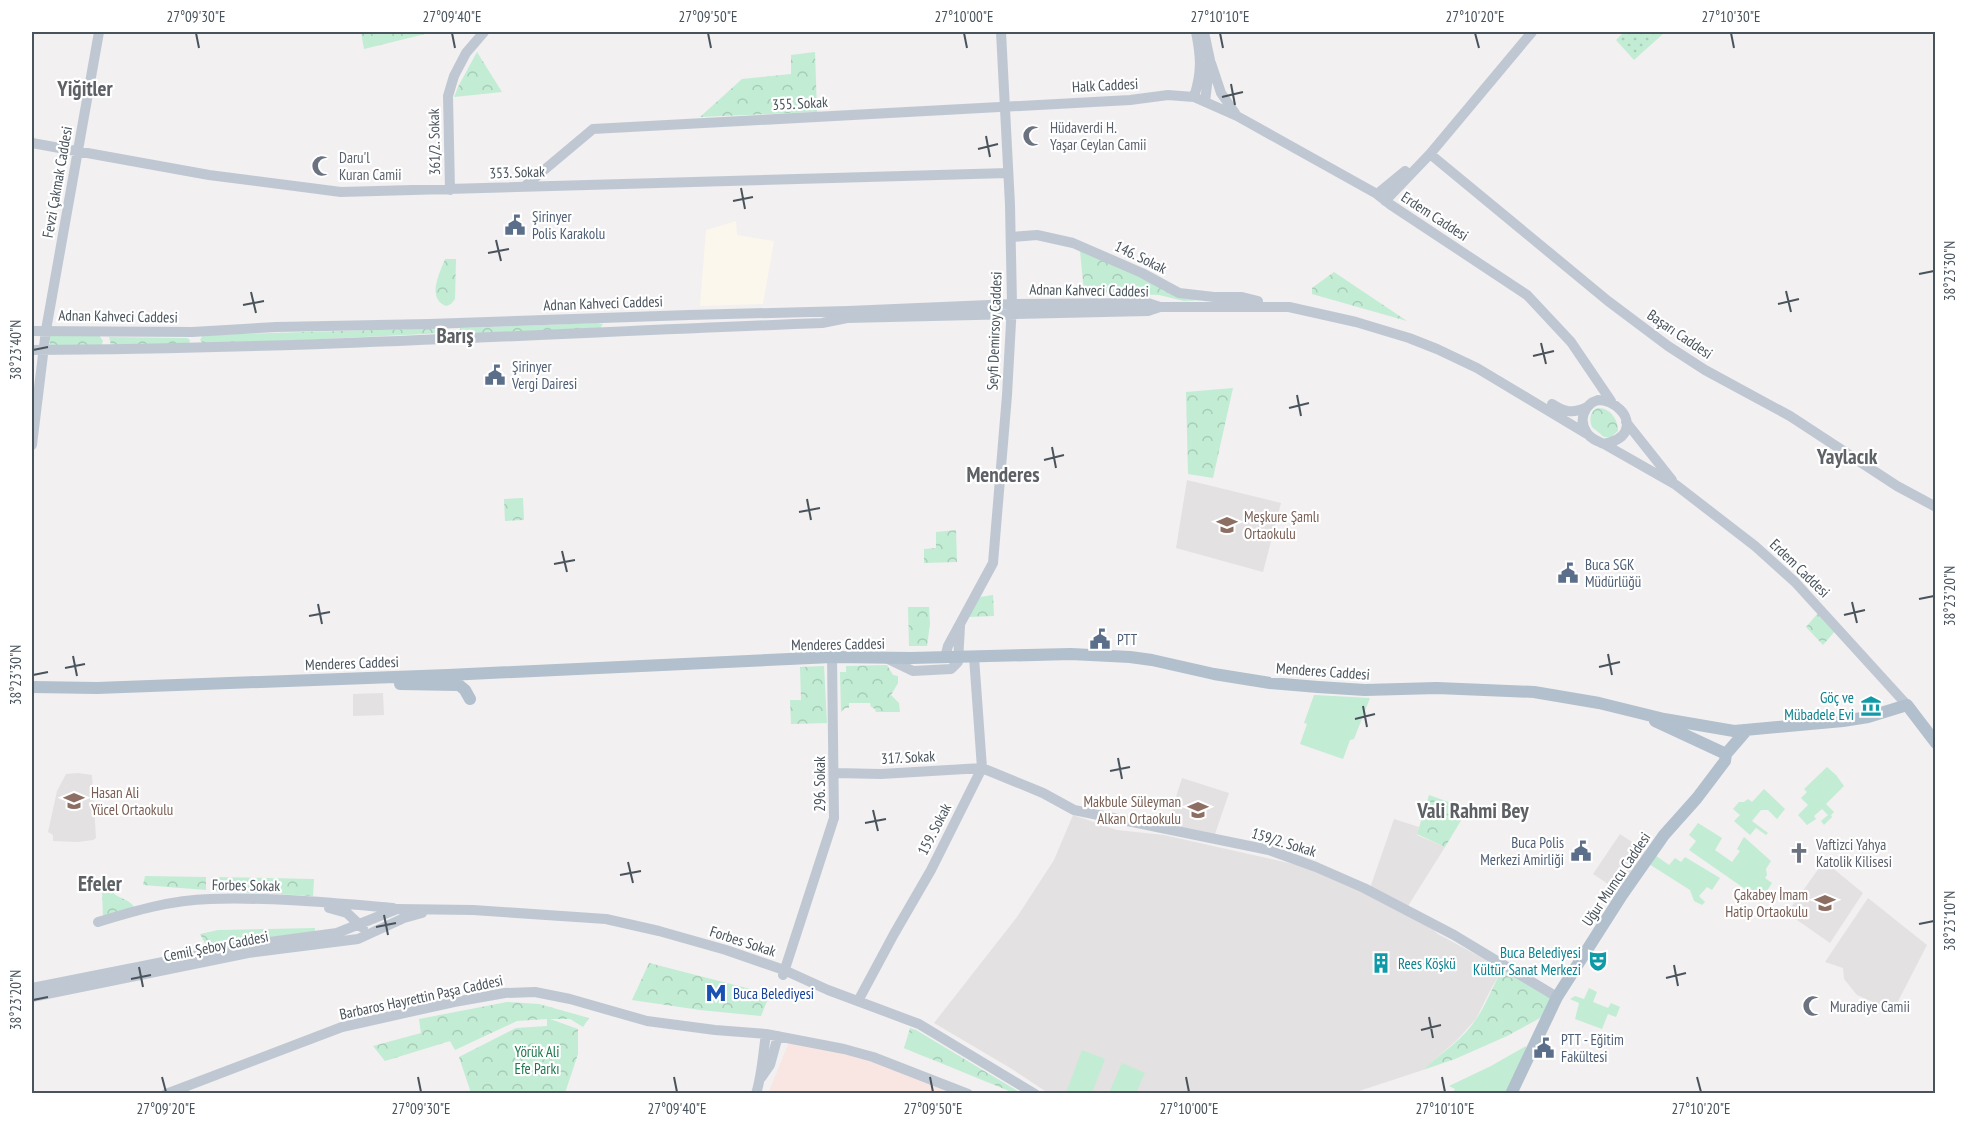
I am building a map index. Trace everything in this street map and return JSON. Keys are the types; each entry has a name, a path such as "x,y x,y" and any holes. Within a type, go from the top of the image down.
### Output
{"main road":[{"name":"Fevzi Çakmak Caddesi","path":"32,445 46,330 99,32"},
{"name":"361/2. Sokak","path":"450,190 448,96 454,76 466,53 484,32"},
{"name":"Seyfi Demirsoy Caddesi","path":"952,657 948,646 993,563 1007,394 1012,309 1002,32"},
{"path":"1194,97 1200,71 1200,53 1196,32"},
{"path":"1204,32 1221,93 1237,116"},
{"path":"1381,197 1430,154 1532,32"},
{"path":"1205,102 1210,60"},
{"name":"Halk Caddesi","path":"1005,106 1168,95 1194,97 1205,102"},
{"name":"Erdem Caddesi","path":"1205,102 1237,116 1381,197 1527,295 1571,342 1611,401"},
{"name":"355. Sokak","path":"525,186 597,128 1005,106"},
{"name":"353. Sokak","path":"32,143 209,175 341,192 1008,173"},
{"name":"Başarı Caddesi","path":"1430,154 1608,301 1668,346 1705,370 1790,416 1897,486 1935,507"},
{"name":"146. Sokak","path":"1011,237 1037,235 1074,243 1142,273 1179,293 1242,297 1258,301"},
{"path":"1291,300 1358,315 1411,331 1480,362 1562,411 1579,411 1598,400 1611,401 1620,409 1626,422 1625,432 1620,438 1604,444 1477,368 1409,338 1356,321 1289,307 1223,308 1217,306 1223,303 1291,300"},
{"name":"Adnan Kahveci Caddesi","path":"32,331 192,332 276,327 438,324 678,315 1012,309 1148,311 1160,307 1217,306"},
{"name":"Adnan Kahveci Caddesi","path":"32,350 193,348 822,323 847,318 1012,309"},
{"path":"101,349 105,339 102,331"},
{"path":"1587,434 1582,421 1593,391 1591,374"},
{"name":"Erdem Caddesi","path":"1626,422 1676,485"},
{"name":"Erdem Caddesi","path":"1604,444 1676,485 1749,540 1795,582 1841,630 1907,705 1935,743"},
{"name":"Menderes Caddesi","path":"32,687 97,688 832,657 1071,654 1152,660 1214,675 1270,683 1365,690 1437,688 1534,692 1599,703 1738,735 1868,717 1907,705"},
{"name":"296. Sokak","path":"783,973 834,818 832,657"},
{"path":"974,657 982,768"},
{"path":"356,677 363,684 459,685 470,699"},
{"name":"Menderes Caddesi","path":"1641,714 1726,754"},
{"path":"1706,744 1705,734 1711,727"},
{"name":"Uğur Mumcu Caddesi","path":"1511,1094 1557,997 1651,852 1711,780 1725,761 1726,754 1738,735"},
{"name":"317. Sokak","path":"835,773 881,774 982,768"},
{"name":"159/2. Sokak","path":"982,768 1074,810 1269,850 1317,867 1364,888 1454,935 1557,997"},
{"name":"159. Sokak","path":"858,1001 931,870 982,768"},
{"name":"Forbes Sokak","path":"98,922 141,909 209,899 319,902 397,909 473,910 624,922 716,947 919,1024 1035,1094"},
{"path":"319,902 324,907 347,913 363,923"},
{"path":"356,905 363,923 371,934"},
{"name":"Forbes Sokak","path":"363,923 397,909"},
{"name":"Cemil Şeboy Caddesi","path":"32,997 248,953 358,939 404,918 430,910"},
{"name":"Cemil Şeboy Caddesi","path":"32,988 192,955 337,933 363,923"},
{"name":"Barbaros Hayrettin Paşa Caddesi","path":"166,1094 342,1027 504,993 535,993 570,999 646,1021 766,1034 844,1048 968,1094"},
{"path":"761,1078 766,1034"},
{"path":"756,1094 761,1078 770,1065 778,1036"}],"shaded area":[{"path":"736,221 737,235 774,241 763,304 700,306 706,230"},
{"name":"Meşkure Şamlı Ortaokulu","path":"1187,480 1281,503 1263,572 1176,548"},
{"path":"383,693 384,715 353,716 353,694"},
{"name":"Hasan Ali Yücel Ortaokulu","path":"66,774 92,775 96,838 78,842 53,841 53,835 48,832 57,791"},
{"name":"Makbule Süleyman Alkan Ortaokulu","path":"1182,778 1229,793 1214,837 1166,828"},
{"path":"1073,815 1117,830 1164,835 1302,866 1376,894 1426,923 1438,934 1503,969 1476,1019 1457,1040 1423,1070 1353,1093 1048,1093 934,1023 1017,917 1054,860"},
{"path":"1394,819 1419,827 1417,835 1445,847 1408,906 1370,888"},
{"path":"1620,834 1647,852 1620,892 1593,874"},
{"name":"Çakabey İmam Hatip Ortaokulu","path":"1824,861 1863,893 1830,943 1787,913"},
{"path":"1868,898 1927,945 1893,1011 1857,995 1844,979 1843,968 1825,962"},
{"path":"789,1042 872,1060 953,1094 768,1094"}],"green space":[{"path":"361,32 433,32 364,49"},
{"path":"1624,32 1665,32 1634,60 1616,40"},
{"path":"477,52 502,92 454,97 459,85"},
{"path":"815,52 817,112 700,117 742,79 791,74 791,55"},
{"path":"1080,251 1202,300 1184,301 1159,295 1084,292"},
{"path":"445,259 456,259 455,299 446,306 440,302 436,291"},
{"path":"1334,272 1407,321 1312,294 1312,288"},
{"path":"603,324 600,328 460,334 460,328"},
{"path":"445,328 448,331 444,333 204,345 200,340 203,335"},
{"path":"99,335 103,341 101,346 50,346 50,336"},
{"path":"109,337 187,338 190,340 189,344 111,345"},
{"path":"1233,388 1213,478 1188,474 1186,392"},
{"path":"1598,408 1610,412 1615,418 1618,431 1611,437 1604,437 1592,427 1591,416"},
{"path":"523,498 524,520 505,521 504,499"},
{"path":"956,530 957,562 924,563 924,549 936,548 936,532"},
{"path":"993,595 994,616 968,617 980,597"},
{"path":"908,607 929,607 930,624 927,646 909,646"},
{"path":"1819,612 1836,630 1823,645 1806,627"},
{"path":"887,665 893,675 898,676 898,683 891,695 899,703 900,712 876,712 870,703 849,703 849,708 841,712 840,672 846,672 846,666"},
{"path":"824,666 827,723 791,724 790,700 801,700 800,667"},
{"path":"1314,695 1370,698 1354,739 1350,740 1343,759 1300,744 1307,724 1304,723"},
{"path":"1827,767 1844,786 1826,804 1834,812 1832,817 1824,825 1821,821 1828,815 1822,809 1814,816 1816,819 1807,825 1798,815 1808,805 1801,798 1807,792 1804,789"},
{"path":"1764,789 1785,809 1777,819 1768,810 1761,810 1752,821 1768,833 1766,835 1756,828 1750,835 1734,821 1740,815 1733,809 1739,802 1748,799 1752,802"},
{"path":"1429,795 1468,809 1445,847 1417,834"},
{"path":"1698,823 1722,838 1715,850 1732,862 1740,851 1737,849 1744,837 1771,861 1766,869 1765,878 1772,883 1761,900 1689,850 1696,841 1689,835"},
{"path":"1655,855 1669,865 1675,858 1681,862 1685,857 1720,878 1712,890 1707,887 1699,896 1705,902 1702,905 1694,901 1690,890 1649,864"},
{"path":"145,876 206,877 206,890 143,885"},
{"path":"211,877 314,879 313,896 214,891"},
{"path":"102,888 111,890 134,907 103,917"},
{"path":"315,928 315,932 208,949 200,934 218,930"},
{"path":"649,963 770,994 761,1016 632,1000"},
{"path":"1503,969 1553,999 1540,1018 1507,1036 1455,1059 1423,1070 1472,1026"},
{"path":"1589,988 1597,992 1593,1002 1608,1008 1611,1003 1620,1007 1616,1017 1608,1014 1602,1029 1575,1019 1579,1003 1570,999 1575,996 1584,999"},
{"name":"Yörük Ali Efe Parkı","path":"507,1002 539,1004 589,1018 583,1027 570,1019 550,1019 578,1029 578,1054 565,1093 471,1093 459,1057 516,1028 547,1026 547,1019 517,1021 455,1050 450,1041 385,1061 373,1046 421,1033 419,1019"},
{"path":"910,1028 1021,1093 1014,1093 904,1048"},
{"path":"911,1033 933,1042 926,1057 904,1048"},
{"path":"1526,1046 1526,1053 1505,1093 1453,1093 1455,1089 1449,1086"},
{"path":"1082,1050 1105,1059 1092,1093 1066,1093"},
{"path":"1122,1063 1145,1073 1136,1093 1109,1093"}],"place":[{"name":"Hüdaverdi H. Yaşar Ceylan Camii","path":"1033,136"},
{"name":"Daru'l Kuran Camii","path":"322,166"},
{"name":"Şirinyer Polis Karakolu","path":"515,225"},
{"name":"Şirinyer Vergi Dairesi","path":"495,375"},
{"name":"Meşkure Şamlı Ortaokulu","path":"1227,525"},
{"name":"Buca SGK Müdürlüğü","path":"1568,573"},
{"name":"PTT","path":"1100,639"},
{"name":"Göç ve Mübadele Evi","path":"1871,706"},
{"name":"Hasan Ali Yücel Ortaokulu","path":"74,801"},
{"name":"Makbule Süleyman Alkan Ortaokulu","path":"1198,810"},
{"name":"Buca Polis Merkezi Amirliği","path":"1581,851"},
{"name":"Vaftizci Yahya Katolik Kilisesi","path":"1799,853"},
{"name":"Çakabey İmam Hatip Ortaokulu","path":"1825,903"},
{"name":"Buca Belediyesi Kültür Sanat Merkezi","path":"1598,961"},
{"name":"Rees Köşkü","path":"1381,963"},
{"name":"Buca Belediyesi","path":"716,993"},
{"name":"Muradiye Camii","path":"1813,1006"},
{"name":"PTT - Eğitim Fakültesi","path":"1544,1048"}],"district":[{"name":"Yiğitler","path":"85,88"},
{"name":"Barış","path":"455,335"},
{"name":"Yaylacık","path":"1847,456"},
{"name":"Menderes","path":"1003,474"},
{"name":"Vali Rahmi Bey","path":"1473,810"},
{"name":"Efeler","path":"100,883"}]}
